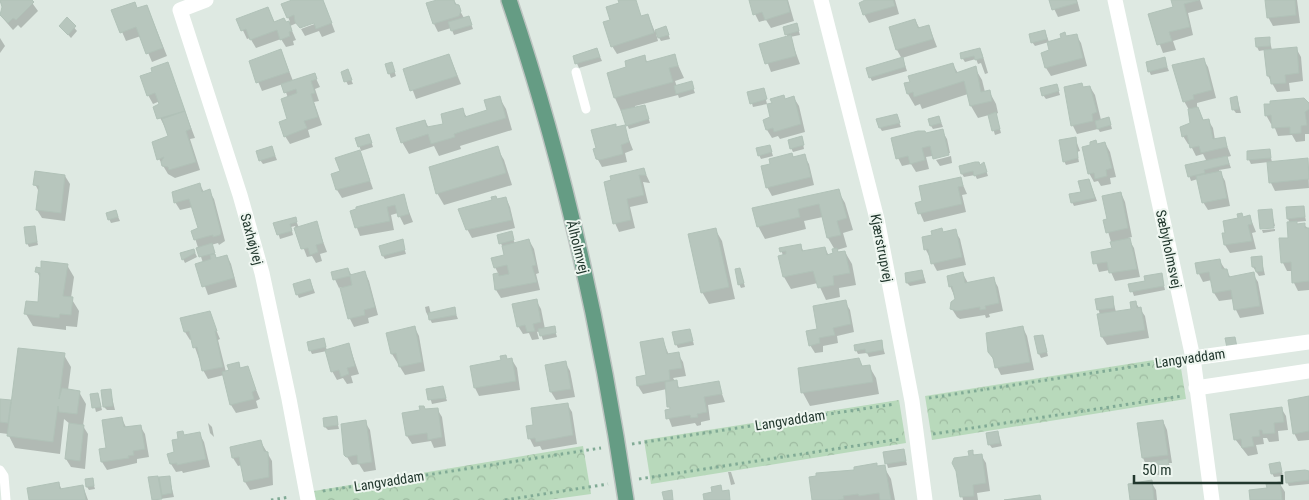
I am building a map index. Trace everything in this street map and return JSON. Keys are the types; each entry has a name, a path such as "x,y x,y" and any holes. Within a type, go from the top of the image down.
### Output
{"main road":[{"name":"Ålholmvej","path":"509,0 556,155 577,241 604,360 626,500"}],"street":[{"name":"Saxhøjvej","path":"206,0 180,10 237,186 262,273 308,497"},
{"name":"Kjærstrupvej","path":"822,0 876,219 912,401 925,500"},
{"name":"Sæbyholmsvej","path":"1114,0 1193,358 1212,500"},
{"name":"Langvaddam","path":"1193,358 1309,342"},
{"path":"1197,390 1309,371"}],"lane":[{"path":"576,72 586,109"},
{"path":"0,470 4,476 6,500"}],"path":[{"name":"Langvaddam","path":"271,500 308,497 618,446 1193,358"},
{"path":"505,500 917,437 1197,390"}],"green space":[{"path":"1179,356 1186,399 932,440 925,396"},
{"path":"899,400 906,443 651,484 644,440"},
{"path":"583,446 591,494 548,500 316,500 314,491"}],"building":[{"path":"0,0 32,0 34,2 16,20 13,18 8,23 0,15 2,7"},
{"path":"292,0 323,0 332,23 316,29 314,23 300,28 295,22 294,15 287,18 281,4"},
{"path":"437,0 454,0 455,4 459,5 461,11 459,16 433,24 426,3"},
{"path":"618,0 636,0 641,16 648,14 654,33 611,47 603,22 610,20 606,7 619,3"},
{"path":"749,0 787,0 790,12 765,20 762,12 753,15"},
{"path":"865,0 893,0 895,6 863,15 859,3"},
{"path":"1049,0 1076,0 1077,3 1052,10"},
{"path":"1171,0 1199,0 1184,4 1190,27 1169,32 1172,41 1157,45 1148,14 1173,7"},
{"path":"1265,0 1295,0 1296,15 1267,18"},
{"path":"135,2 137,8 147,5 163,48 146,54 136,27 120,33 111,10"},
{"path":"268,7 274,22 284,18 286,22 289,21 292,31 289,32 290,36 280,40 277,30 250,40 246,29 241,31 236,19"},
{"path":"469,16 472,25 451,31 448,22"},
{"path":"67,17 76,26 68,35 59,26"},
{"path":"915,19 918,28 929,25 933,39 896,50 889,27"},
{"path":"797,23 799,31 785,35 783,27"},
{"path":"666,26 669,35 658,38 655,30"},
{"path":"1045,30 1047,39 1031,43 1029,34"},
{"path":"1065,32 1066,36 1077,34 1083,58 1045,68 1041,53 1049,50 1047,42 1061,38 1060,34"},
{"path":"791,35 796,56 765,64 759,44"},
{"path":"1270,37 1270,46 1256,47 1255,38"},
{"path":"1297,47 1299,73 1285,75 1286,83 1271,84 1270,76 1267,76 1264,50"},
{"path":"597,48 600,57 575,64 573,56"},
{"path":"980,48 983,58 975,60 974,56 961,59 960,53"},
{"path":"281,49 289,72 256,83 249,61"},
{"path":"449,54 457,76 410,91 403,69"},
{"path":"675,54 678,66 669,68 673,82 614,98 607,73 626,67 625,61 645,55 646,62"},
{"path":"903,57 905,67 869,78 866,68"},
{"path":"1165,57 1167,67 1148,72 1146,62"},
{"path":"1204,58 1212,90 1193,95 1194,99 1183,102 1172,65"},
{"path":"168,62 185,111 157,119 153,107 159,104 155,93 147,96 140,76 152,72 151,68"},
{"path":"392,62 395,72 388,74 385,64"},
{"path":"953,63 956,73 976,66 981,92 990,90 992,101 970,106 964,81 914,97 913,92 907,94 904,83 910,82 908,76"},
{"path":"348,69 352,80 344,82 341,72"},
{"path":"315,73 317,79 311,81 315,93 311,94 318,117 304,121 307,128 284,137 279,122 287,119 281,99 297,93 296,89 284,93 281,84"},
{"path":"692,81 694,89 676,94 674,86"},
{"path":"1082,83 1083,87 1090,86 1097,112 1092,114 1093,121 1071,126 1064,87"},
{"path":"1057,84 1059,91 1042,96 1040,88"},
{"path":"764,88 767,99 750,104 747,92"},
{"path":"784,95 785,99 794,96 801,124 774,132 773,128 766,130 763,120 770,117 767,104 772,103 770,99"},
{"path":"500,96 506,118 454,134 455,137 431,144 428,134 401,143 396,128 425,120 427,127 443,124 441,114 463,108 465,117 487,110 484,100"},
{"path":"1237,96 1239,109 1232,110 1230,98"},
{"path":"1304,98 1309,103 1309,109 1305,112 1307,125 1301,126 1301,133 1290,134 1290,127 1272,128 1271,115 1265,116 1264,104 1270,104 1270,101"},
{"path":"645,105 649,119 626,126 621,110"},
{"path":"1198,107 1203,120 1209,119 1213,139 1225,137 1227,147 1201,153 1199,146 1190,148 1187,135 1182,137 1180,127 1190,123 1188,109"},
{"path":"185,111 191,129 186,131 196,162 169,170 168,167 162,166 161,162 164,157 157,160 152,142 168,136 162,119"},
{"path":"996,112 1000,129 992,131 988,115"},
{"path":"897,114 900,123 879,128 876,119"},
{"path":"939,116 941,123 930,126 928,119"},
{"path":"1109,117 1111,125 1097,129 1095,121"},
{"path":"616,124 616,127 625,125 629,142 621,145 623,154 600,160 596,159 593,149 596,148 591,130"},
{"path":"943,129 949,155 933,159 930,146 922,148 925,160 910,164 908,156 896,159 891,138 918,131 925,131 926,133"},
{"path":"369,134 372,143 358,147 355,138"},
{"path":"802,136 804,145 790,149 788,140"},
{"path":"1076,137 1078,158 1063,162 1059,140"},
{"path":"1096,140 1097,144 1105,142 1112,168 1106,170 1107,176 1095,179 1094,173 1088,174 1082,147 1090,145 1090,142"},
{"path":"770,145 772,152 758,156 756,148"},
{"path":"272,146 275,156 259,161 256,151"},
{"path":"498,146 506,173 436,194 429,167"},
{"path":"1270,149 1271,158 1247,160 1247,151"},
{"path":"360,150 370,181 336,190 331,174 340,171 335,158"},
{"path":"792,153 793,157 805,154 811,177 766,188 761,166 770,164 769,159"},
{"path":"1227,156 1229,164 1204,170 1205,173 1188,177 1185,165"},
{"path":"1308,158 1309,179 1269,183 1267,162"},
{"path":"979,162 980,165 984,162 987,172 974,176 973,171 961,174 959,166"},
{"path":"644,168 646,175 639,175 644,195 627,199 631,220 613,224 604,182 611,180 610,176"},
{"path":"35,171 65,175 61,213 36,210 39,186 33,185"},
{"path":"1221,171 1227,198 1202,203 1196,176"},
{"path":"961,177 963,186 958,187 962,204 918,214 915,203 922,201 919,186"},
{"path":"1089,179 1095,198 1071,203 1069,194 1081,192 1078,181"},
{"path":"200,183 202,192 210,189 221,232 220,235 194,240 191,231 198,228 189,199 174,203 172,192"},
{"path":"839,189 847,218 837,221 841,235 827,238 819,204 798,209 800,217 757,227 752,208"},
{"path":"1121,192 1128,228 1106,233 1103,220 1107,219 1102,196"},
{"path":"404,194 409,214 398,217 395,205 387,207 390,221 355,228 350,211 356,209 356,207"},
{"path":"496,196 497,199 506,197 512,220 466,230 458,209 492,200 491,197"},
{"path":"1304,206 1305,217 1287,219 1286,207"},
{"path":"1272,209 1274,228 1260,229 1258,210"},
{"path":"116,210 118,217 108,220 106,213"},
{"path":"1242,213 1243,217 1250,215 1252,224 1248,225 1252,241 1224,245 1223,221 1238,218 1237,214"},
{"path":"296,217 297,222 290,224 292,231 277,235 273,223"},
{"path":"317,221 323,243 316,245 318,252 310,255 308,248 301,249 294,228"},
{"path":"1297,221 1297,224 1305,223 1305,228 1309,228 1309,281 1292,283 1291,262 1281,263 1279,238 1288,238 1287,222"},
{"path":"35,226 37,242 26,244 24,227"},
{"path":"716,228 729,287 701,293 688,234"},
{"path":"942,228 943,232 956,229 962,257 931,264 928,249 924,250 922,237 932,235 931,231"},
{"path":"512,231 514,240 499,244 497,235"},
{"path":"1130,238 1137,269 1109,273 1107,262 1093,264 1091,252 1112,248 1110,242"},
{"path":"403,239 405,250 382,256 379,246"},
{"path":"529,239 536,265 532,266 537,282 495,290 493,274 498,273 499,276 509,274 507,265 494,268 491,258 504,255 502,246"},
{"path":"212,243 215,253 199,257 196,248"},
{"path":"801,244 802,251 825,247 827,255 833,253 832,249 837,248 838,252 845,251 850,273 833,276 834,285 818,288 813,271 783,277 778,256 786,254 786,251 780,252 779,248"},
{"path":"194,249 195,253 182,260 180,253"},
{"path":"215,254 216,258 227,255 234,278 202,287 195,264 211,259 210,255"},
{"path":"1262,256 1263,271 1256,272 1255,267 1252,267 1251,257"},
{"path":"1220,259 1222,269 1227,269 1229,277 1254,272 1260,306 1234,310 1231,290 1213,293 1209,272 1197,274 1195,263"},
{"path":"41,261 68,264 63,296 73,297 71,315 60,314 59,318 24,314 26,301 38,302 40,273 35,272 36,267 41,268"},
{"path":"348,268 350,275 365,271 375,307 364,310 365,315 348,319 340,288 352,285 350,276 333,280 331,272"},
{"path":"740,268 744,283 738,285 735,269"},
{"path":"922,270 924,279 906,283 905,273"},
{"path":"963,272 965,283 994,277 999,303 985,306 986,309 980,310 980,307 957,311 950,309 951,302 955,299 952,286 949,287 947,276"},
{"path":"1162,273 1164,286 1130,292 1128,284 1145,281 1144,276"},
{"path":"310,279 313,290 296,295 293,284"},
{"path":"1113,296 1114,308 1097,310 1095,299"},
{"path":"537,299 541,322 533,324 535,331 527,332 525,325 517,327 512,304"},
{"path":"846,300 851,324 833,328 835,335 819,338 820,343 809,346 806,331 817,329 813,306"},
{"path":"1136,301 1137,308 1141,307 1145,330 1101,337 1097,314 1131,309 1130,302"},
{"path":"455,307 456,315 429,320 428,313"},
{"path":"210,311 217,331 215,331 223,367 202,371 197,347 193,348 189,331 184,332 180,318"},
{"path":"415,326 422,362 399,367 396,353 391,354 386,333"},
{"path":"555,326 556,333 540,336 538,329"},
{"path":"1023,326 1030,362 995,368 993,358 988,352 986,333"},
{"path":"690,329 693,341 675,345 672,332"},
{"path":"1043,335 1047,352 1038,354 1034,336"},
{"path":"1235,337 1237,347 1227,348 1225,338"},
{"path":"324,338 326,347 309,351 307,342"},
{"path":"663,338 667,354 679,352 682,368 669,370 670,380 637,386 636,377 646,375 640,342"},
{"path":"882,340 883,350 866,353 865,349 855,351 854,345"},
{"path":"349,343 355,366 347,368 349,374 341,377 339,370 331,372 325,350"},
{"path":"18,348 65,353 59,399 62,388 80,391 77,414 59,412 58,406 53,442 7,436"},
{"path":"506,355 507,359 512,358 516,381 474,388 470,366 501,360 500,356"},
{"path":"859,358 862,366 870,365 873,382 801,393 798,368"},
{"path":"566,361 571,389 550,392 545,365"},
{"path":"239,362 240,368 248,366 256,390 252,392 254,399 230,405 222,372 229,370 227,365"},
{"path":"677,380 678,388 719,381 722,394 704,397 707,412 697,414 698,417 691,418 690,415 666,419 665,410 670,409 670,407 667,407 665,382"},
{"path":"443,386 446,398 428,400 426,389"},
{"path":"111,389 113,406 103,407 101,390"},
{"path":"98,393 101,407 92,408 90,394"},
{"path":"1309,396 1309,431 1293,434 1288,400"},
{"path":"0,399 11,400 8,423 0,422"},
{"path":"568,403 573,435 536,442 535,438 528,439 526,426 533,425 531,408"},
{"path":"419,406 424,406 425,409 438,408 442,437 428,440 427,433 406,436 402,413 420,410"},
{"path":"1282,407 1284,422 1274,423 1275,433 1263,434 1262,430 1259,430 1260,436 1252,437 1254,446 1242,448 1241,439 1234,440 1230,414"},
{"path":"337,416 338,425 324,427 323,418"},
{"path":"122,417 124,427 141,425 145,449 133,451 134,455 128,456 129,458 101,462 99,449 106,448 102,420"},
{"path":"366,420 372,462 358,464 357,455 346,457 344,455 341,424"},
{"path":"1163,420 1168,455 1142,458 1137,423"},
{"path":"69,423 84,425 80,461 65,459"},
{"path":"183,431 184,435 200,432 206,459 177,465 177,463 170,464 167,454 174,452 172,440 178,439 177,432"},
{"path":"998,431 1000,443 988,445 986,433"},
{"path":"261,440 264,451 268,452 269,477 244,482 239,457 232,458 230,447"},
{"path":"904,449 906,461 885,464 883,452"},
{"path":"973,450 973,455 982,454 986,483 973,485 974,496 960,497 956,471 952,463 954,458 969,456 968,451"},
{"path":"1168,459 1169,469 1147,472 1146,463"},
{"path":"1280,462 1282,472 1271,474 1269,464"},
{"path":"877,463 877,466 885,465 891,500 880,500 879,493 843,496 844,499 838,500 812,500 809,477 816,476 816,473 854,470 854,467"},
{"path":"1309,471 1309,480 1286,483 1285,472"},
{"path":"158,476 162,499 152,500 148,477"},
{"path":"170,476 172,493 162,495 159,477"},
{"path":"93,478 94,486 86,487 85,479"},
{"path":"1152,480 1154,500 1130,500 1128,484"},
{"path":"59,482 60,489 83,485 86,500 29,500 27,488"},
{"path":"1280,482 1282,500 1250,500 1249,490 1267,488 1266,484"},
{"path":"721,485 722,491 729,490 730,500 704,500 703,494 712,492 711,487"},
{"path":"672,490 673,500 664,500 662,492"},
{"path":"1040,495 1041,500 1004,500"}]}
